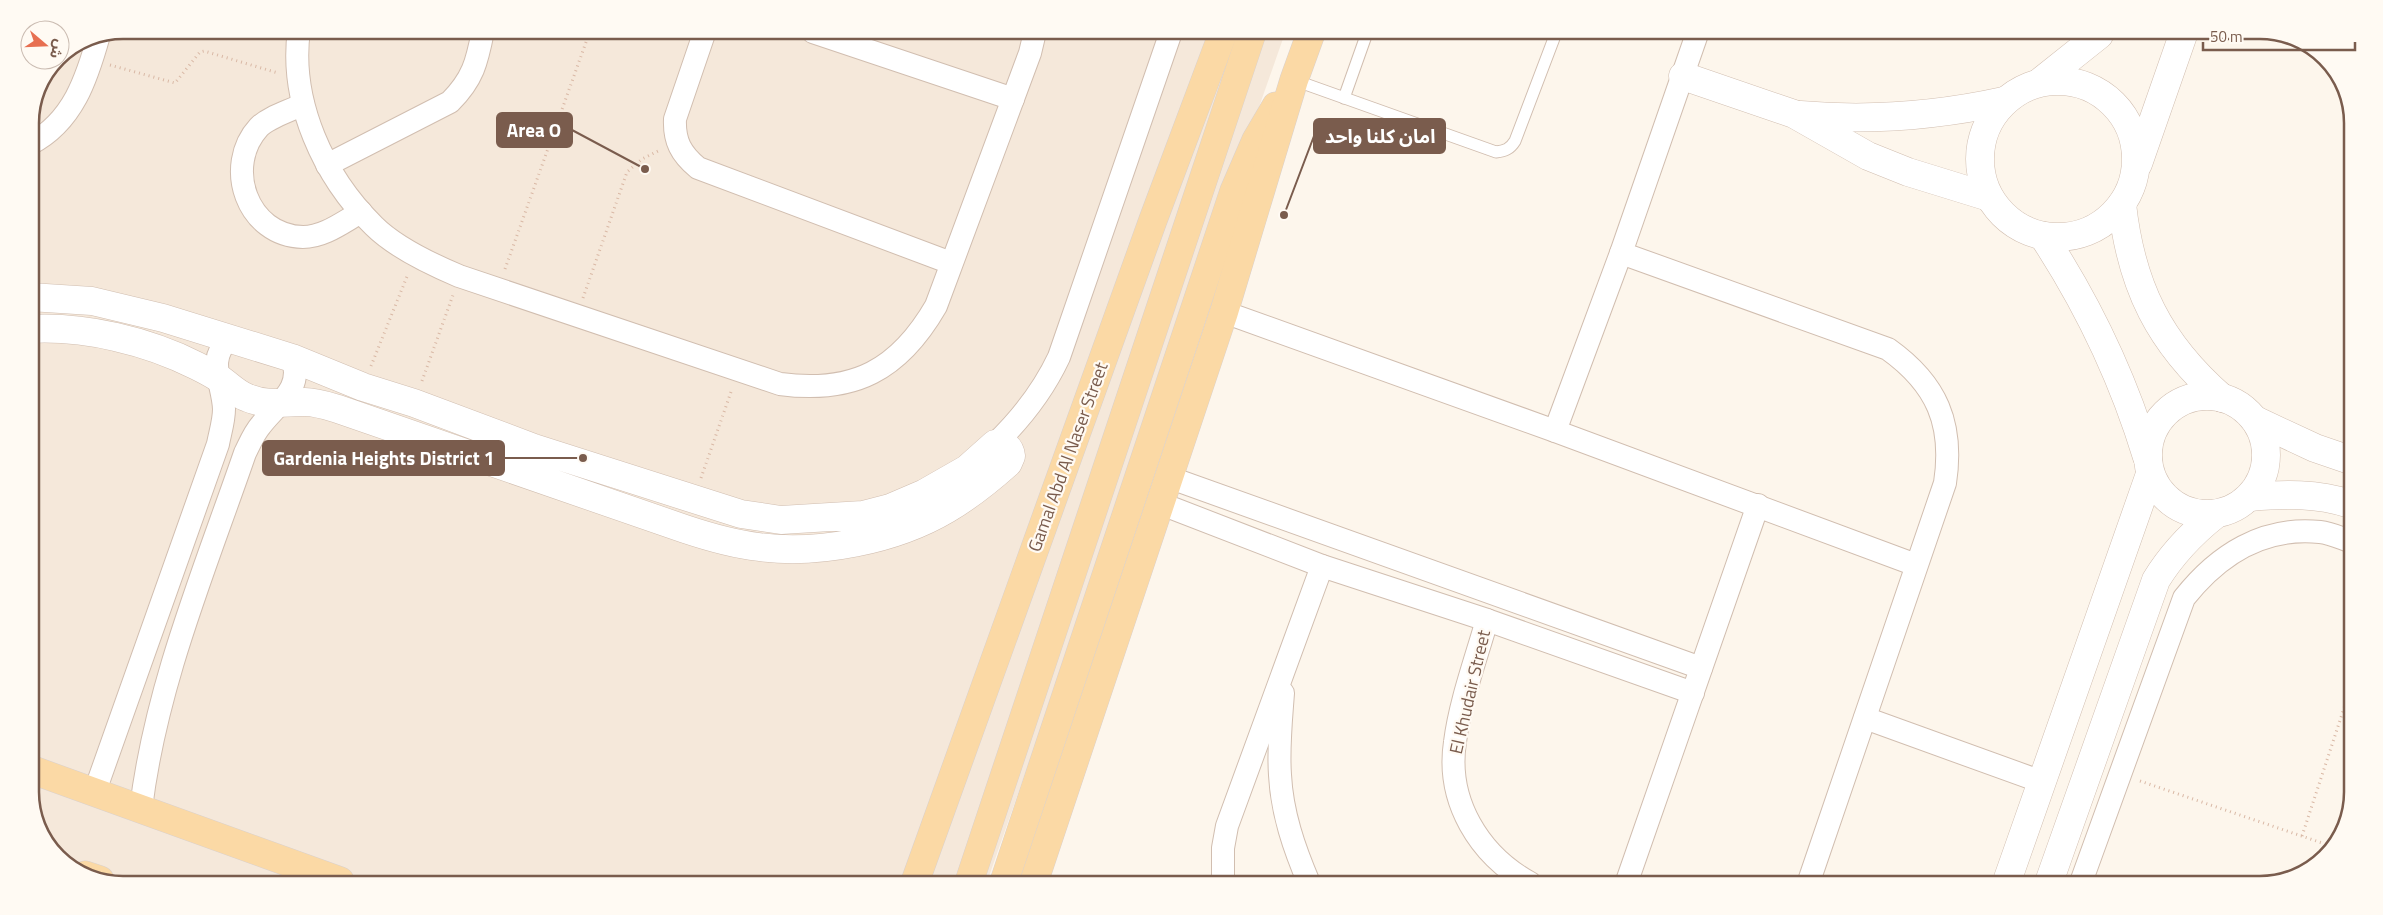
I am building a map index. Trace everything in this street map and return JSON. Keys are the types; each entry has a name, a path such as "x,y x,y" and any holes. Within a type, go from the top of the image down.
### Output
{"main road":[{"name":"Gamal Abd Al Naser Street","path":"916,876 1153,220 1221,39"},
{"path":"971,876 1250,39"},
{"path":"1036,876 1224,312 1294,80 1309,39"},
{"path":"1006,876 1234,191 1256,140 1294,80"},
{"path":"39,772 326,876"}],"street":[{"path":"298,39 297,54 303,104 327,165 375,228 415,255 460,276 780,384 806,388 833,386 859,379 883,366 905,350 922,330 936,306 1030,53 1033,39"},
{"path":"327,165 450,102 465,88 475,69 481,39"},
{"path":"702,39 675,119 675,133 679,148 686,159 698,168 951,263"},
{"path":"833,39 1013,99"},
{"path":"39,298 92,301 163,318 292,358 363,387 414,403 534,448 741,514 782,520 862,515 890,508 967,470 1020,420 1048,382 1059,357 1169,39"},
{"path":"1555,431 1621,253 1696,39"},
{"path":"2093,39 2040,82 2020,90 2004,102 1985,130 1980,164 1989,197 2003,215 2021,229 2043,236 2073,236 2101,225 2122,204 2131,187 2182,39"},
{"path":"39,140 76,100 97,43"},
{"path":"1683,76 1794,114 1830,136 1884,162 1948,186 1989,197"},
{"path":"2040,82 2070,81 2099,91 2121,111 2134,139 2136,170"},
{"path":"1794,114 1836,118 1912,116 1962,110 2004,102"},
{"path":"303,104 260,125 249,140 242,158 240,176 245,195 254,212 275,229 283,233 302,237 320,235 361,212"},
{"path":"2122,204 2126,236 2133,267 2151,312 2177,352 2198,376 2222,398 2240,406 2255,420 2315,448 2344,458"},
{"path":"2043,236 2080,296 2112,358 2137,424 2149,466 2160,492 2175,506 2194,514 2215,514 2234,508 2250,496 2264,472 2265,445 2255,420"},
{"path":"1621,253 1888,349 1906,362 1922,378 1934,396 1943,417 1948,439 1945,483 1811,876"},
{"path":"1224,312 1555,431 1674,477 1758,505 1916,565"},
{"path":"39,329 72,330 130,342 190,362 218,377 246,398 259,402 280,404 306,402 338,409 599,501 723,541 779,549 837,546 887,534 917,524 969,496 1008,463 1011,456 1008,448 1005,444 995,444"},
{"path":"95,791 218,444 224,409 216,366 217,355 222,345 229,339"},
{"path":"141,808 153,733 180,641 245,453 261,426 291,391 295,383 295,366 292,358"},
{"path":"2009,876 2149,466 2151,436 2162,417 2179,403 2200,396 2222,398"},
{"path":"1168,477 1701,668"},
{"path":"2250,496 2302,495 2329,497 2344,502"},
{"path":"1159,503 1322,566 1487,620 1693,693"},
{"path":"1629,876 1758,505"},
{"path":"2058,876 2156,580 2184,541 2215,514"},
{"path":"2083,876 2184,598 2198,580 2215,564 2234,551 2254,541 2276,535 2299,532 2322,532 2344,539"},
{"path":"1223,876 1223,848 1227,826 1322,566"},
{"name":"El Khudair Street","path":"1487,620 1454,742 1453,764 1461,807 1483,845 1498,862 1519,876"},
{"path":"1288,658 1282,717 1280,774 1289,832 1305,876"},
{"path":"1865,718 2042,782"}],"lane":[{"path":"1344,98 1364,39"},
{"path":"1294,80 1496,152 1508,149 1515,142 1554,39"}],"path":[{"path":"498,289 587,39"},
{"path":"92,59 176,83 200,52 204,51 300,79"},
{"path":"577,315 627,172 642,159 660,150 679,148"},
{"path":"363,387 415,255"},
{"path":"414,403 460,276"},
{"path":"693,500 738,370"},
{"path":"2302,836 2344,708"},
{"path":"2120,775 2326,844"}],"shaded area":[{"path":"1283,39 989,876 112,876 85,868 63,852 50,834 43,819 39,798 40,106 45,90 58,70 70,70 70,58 90,45 106,40"}],"place":[{"name":"Area O","path":"645,169"},
{"name":"امان كلنا واحد","path":"1284,215"},
{"name":"Gardenia Heights District 1","path":"583,458"}]}
